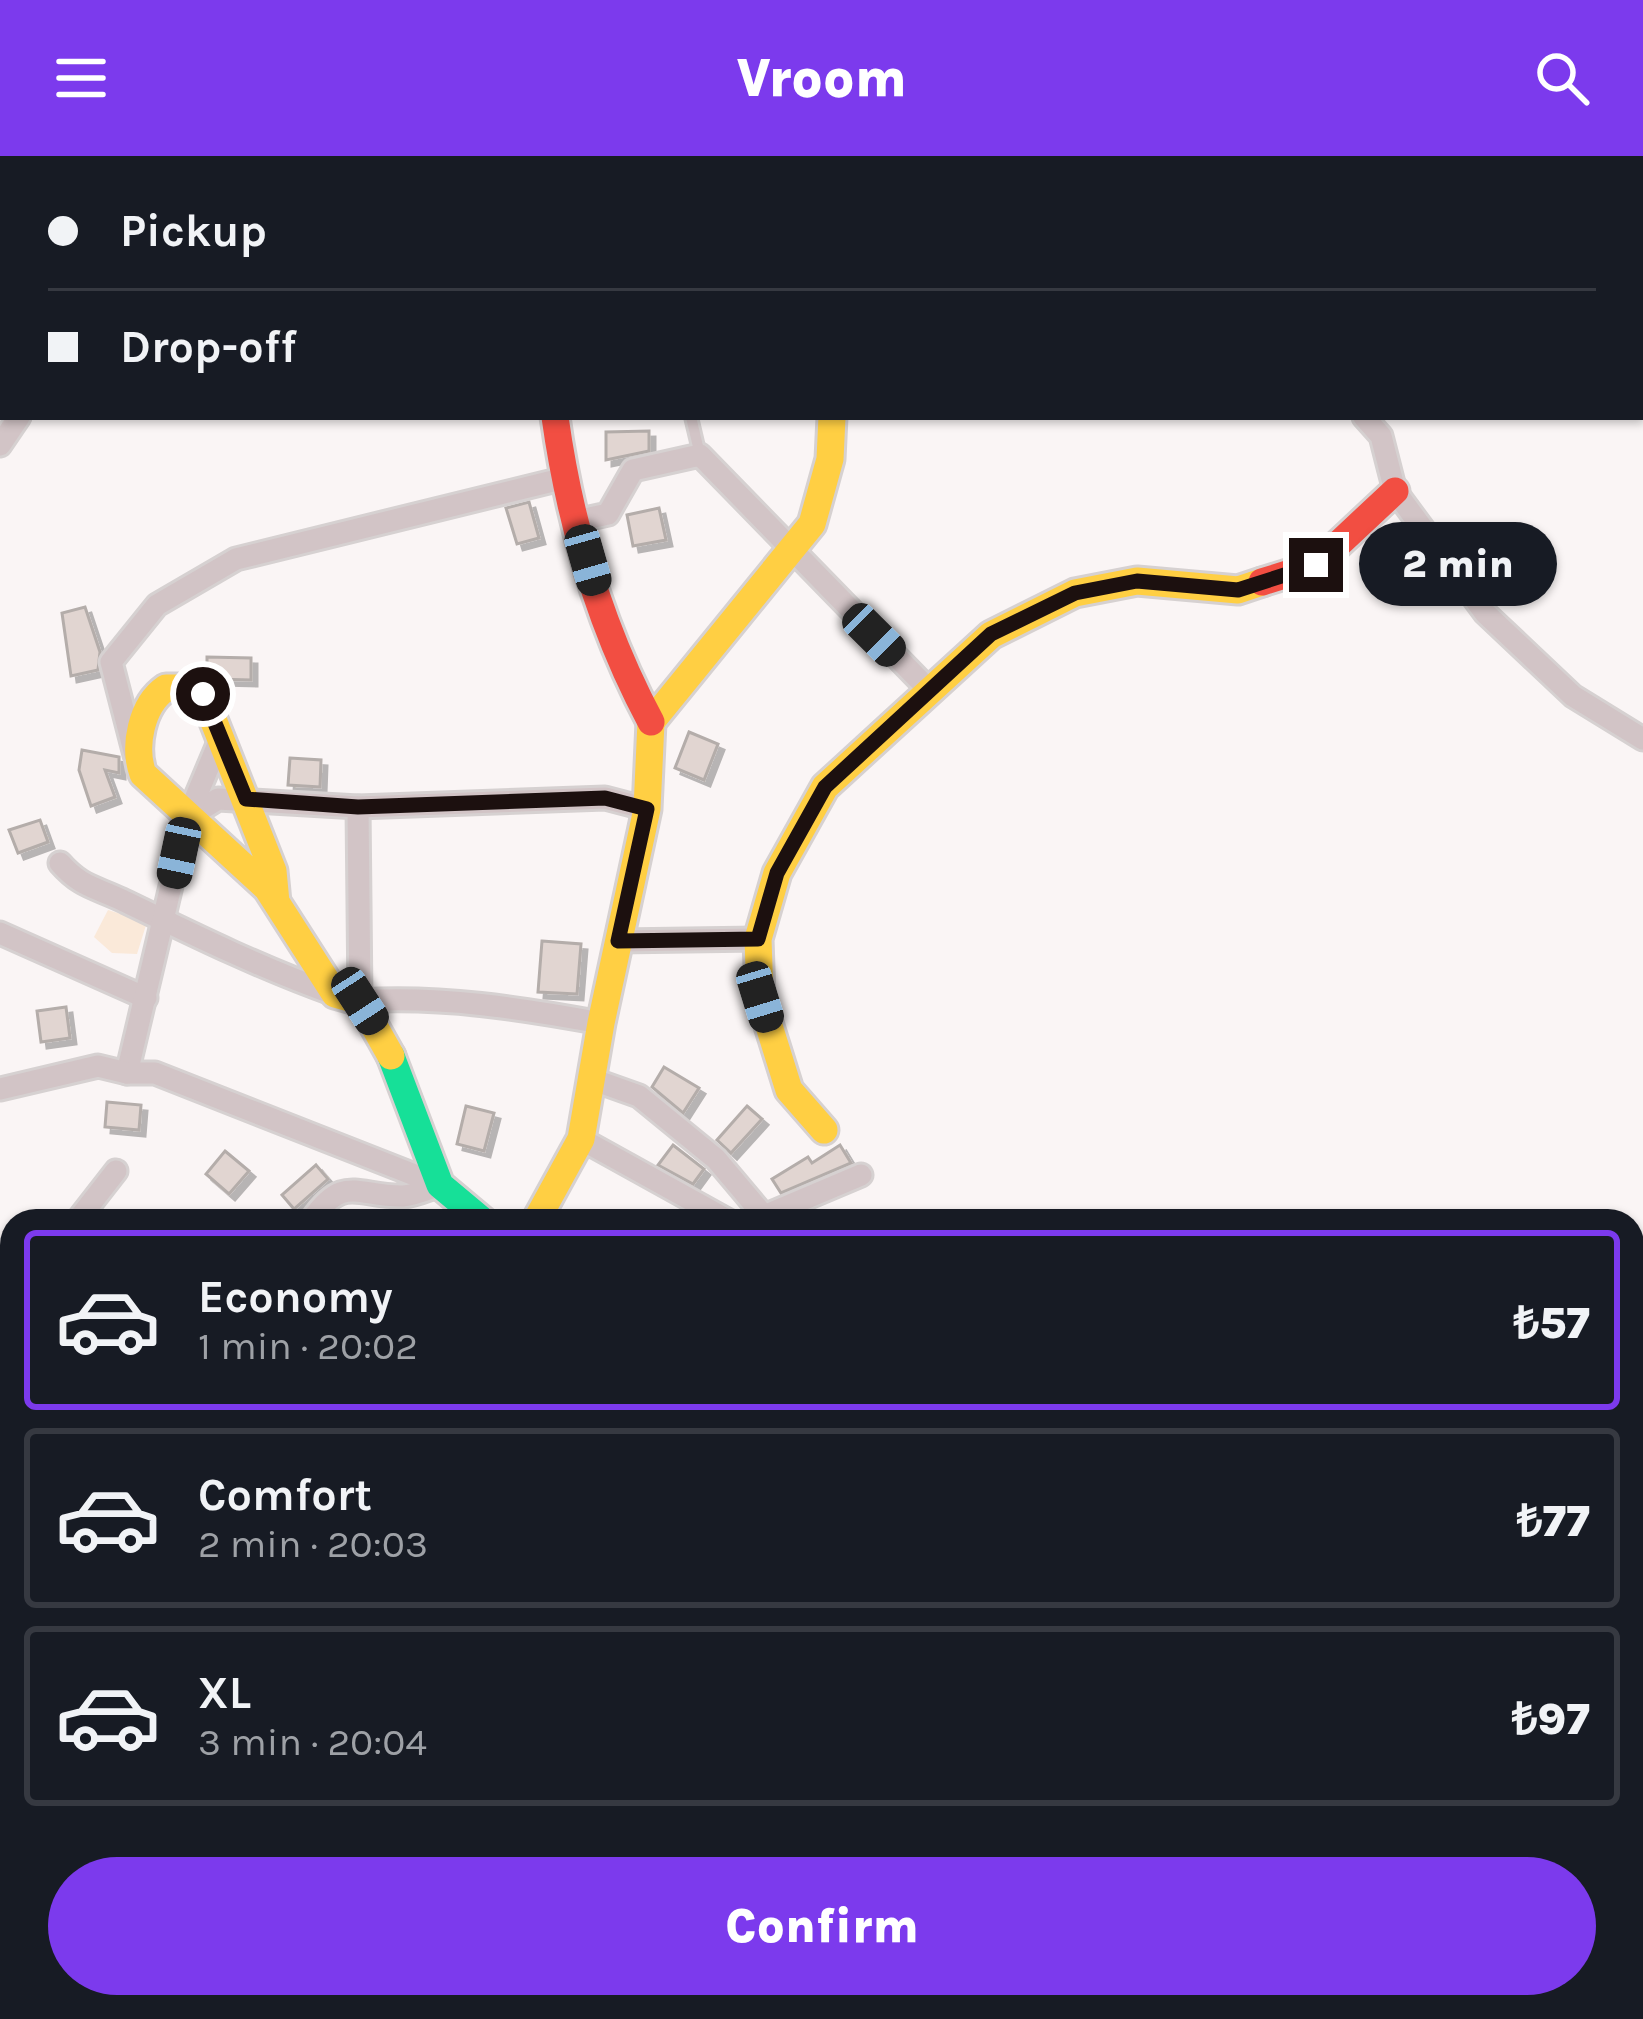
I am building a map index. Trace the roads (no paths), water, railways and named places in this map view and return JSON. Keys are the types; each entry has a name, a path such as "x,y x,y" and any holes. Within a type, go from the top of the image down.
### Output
{"street":[{"path":"0,445 17,420"},
{"path":"543,1209 581,1139 647,809 651,722 632,688 561,479 555,420"},
{"path":"651,722 812,524 830,459 832,420"},
{"path":"1367,420 1381,436 1395,491 1485,613 1573,696 1643,739"},
{"path":"576,521 608,514 632,470 700,455 930,691"},
{"path":"440,1185 397,1067 276,902 242,863 143,774 110,662 157,605 236,559 561,479"},
{"path":"824,1130 788,1090 760,997 758,939 777,873 825,787 991,634 1075,593 1137,581 1238,590 1316,565 1395,491"},
{"path":"136,762 144,711 154,695 168,688 191,688 203,694 273,871 276,902"},
{"path":"127,1073 187,818 223,735"},
{"path":"187,818 218,799 358,807 605,798 647,809"},
{"path":"347,998 358,807"},
{"path":"60,863 78,883 347,998 415,998 511,1007 601,1023"},
{"path":"0,933 146,998"},
{"path":"618,941 758,939"},
{"path":"0,1089 98,1066 155,1073 440,1185 469,1209"},
{"path":"594,1080 639,1096 716,1159 751,1209"},
{"path":"581,1139 707,1209"},
{"path":"87,1209 116,1172"},
{"path":"781,1209 861,1175"},
{"path":"319,1209 325,1201 353,1188 409,1196 440,1185"}],"lane":[{"path":"692,420 700,455"}]}
